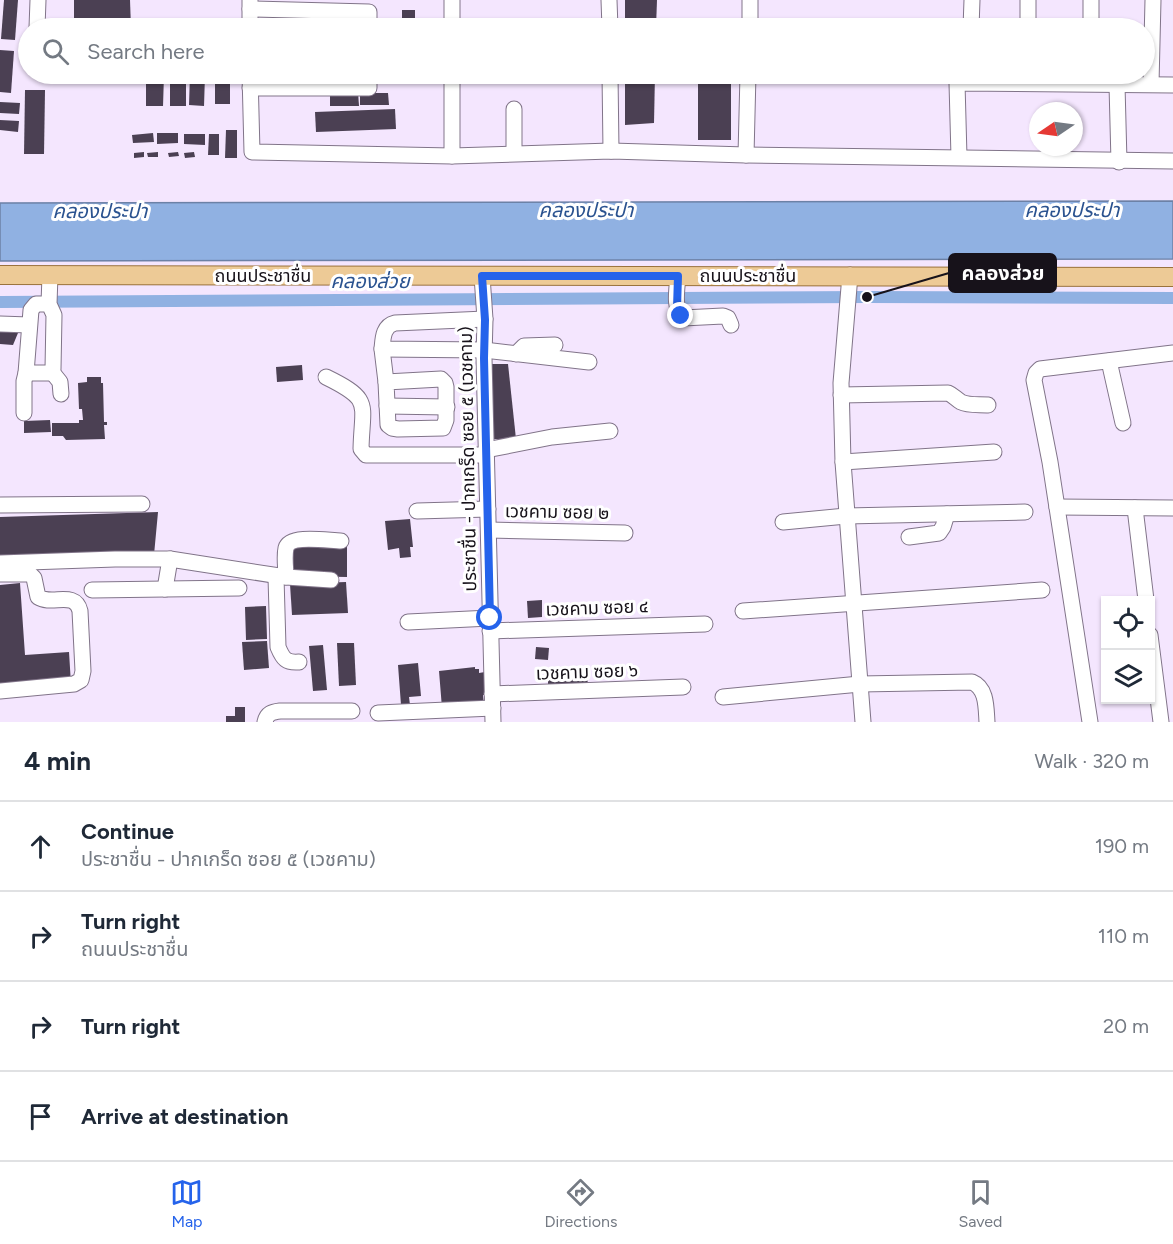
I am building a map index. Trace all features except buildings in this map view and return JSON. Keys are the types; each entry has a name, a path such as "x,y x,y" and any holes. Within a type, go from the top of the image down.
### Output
{"main road":[{"name":"ถนนประชาชื่น","path":"0,275 50,281 677,281 1173,277"}],"street":[{"path":"37,18 38,0"},
{"path":"452,0 452,18"},
{"path":"609,0 610,18"},
{"path":"750,0 750,18"},
{"path":"971,18 972,0"},
{"path":"1028,0 1028,18"},
{"path":"1090,18 1091,0"},
{"path":"1152,0 1152,18"},
{"path":"250,5 369,12 369,18"},
{"path":"250,84 252,152 452,156 514,152 611,151 1119,162 1173,161"},
{"path":"301,84 369,88 369,84"},
{"path":"452,84 452,156"},
{"path":"610,84 611,151"},
{"path":"746,155 748,84"},
{"path":"957,84 960,157"},
{"path":"1112,84 1173,84"},
{"path":"1117,85 1119,162"},
{"path":"514,109 514,152"},
{"path":"850,279 841,394 846,516 863,722"},
{"name":"ประชาชื่น - ปากเกร็ด ซอย ๕ (เวชคาม)","path":"482,280 485,320 493,708"},
{"path":"50,281 49,304 54,315 52,372 60,382 61,394"},
{"path":"677,281 677,308 683,318 723,316 728,318 731,325"},
{"path":"24,413 24,381 32,307 36,304 49,304"},
{"path":"386,382 441,379 445,382 447,407 446,424 443,428 398,429 388,425 382,349 385,329 388,325 395,323 485,320"},
{"path":"0,324 29,326"},
{"path":"516,354 524,346 555,345"},
{"path":"382,349 484,350 589,362"},
{"path":"1090,722 1057,507 1034,380 1036,373 1041,369 1173,353"},
{"path":"1109,361 1123,423"},
{"path":"26,373 52,372"},
{"path":"326,378 349,389 358,398 364,410 361,449 366,454 486,452 552,437 610,430"},
{"path":"841,394 948,393 958,401 988,405"},
{"path":"387,406 447,407"},
{"path":"843,462 994,452"},
{"path":"0,505 142,504"},
{"path":"1057,507 1173,508"},
{"path":"1135,508 1146,596"},
{"path":"417,511 488,509"},
{"path":"783,522 846,516 1025,512"},
{"path":"909,537 939,533 946,514"},
{"name":"เวชคาม ซอย ๒","path":"489,530 625,533"},
{"path":"299,662 289,663 282,657 278,647 281,577 286,547 290,542 303,539 341,541"},
{"path":"165,589 170,559"},
{"path":"0,562 170,559 281,577 331,580"},
{"path":"0,574 30,574 34,578 38,597 43,600 71,599 77,603 80,611 83,671 81,680 74,684 0,691"},
{"path":"92,590 239,588"},
{"path":"743,611 1042,590"},
{"name":"เวชคาม ซอย ๔","path":"408,622 490,625 705,624"},
{"path":"1152,650 1161,722"},
{"path":"723,697 860,684 972,682 982,690 987,722"},
{"name":"เวชคาม ซอย ๖","path":"378,713 493,708 683,687"},
{"path":"265,722 271,712 352,711"}],"water":[{"name":"คลองประปา","path":"1173,201 1173,259 0,261 0,203"}],"waterway":[{"name":"คลองส่วย","path":"0,302 867,297 1173,298"}],"place":[{"name":"คลองส่วย","path":"867,297"}],"route":[{"path":"490,618 485,320 482,276 678,276 677,308 681,316"}]}
